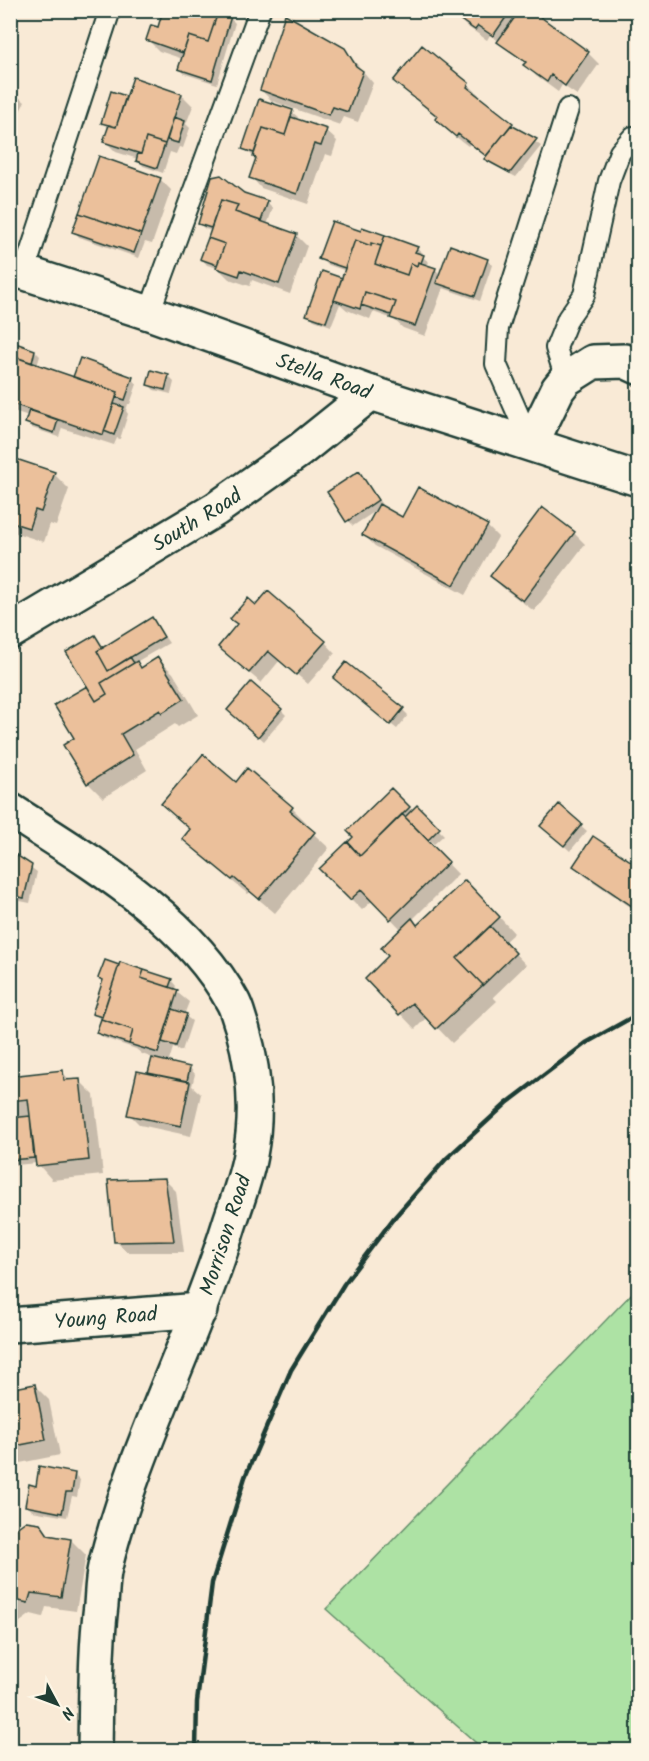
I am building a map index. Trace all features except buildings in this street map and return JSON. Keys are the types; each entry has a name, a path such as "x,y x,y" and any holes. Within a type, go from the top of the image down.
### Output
{"street":[{"name":"Stella Road","path":"17,270 149,313 371,393 639,479"},
{"path":"531,444 558,389 566,379 593,362 625,361 639,367"},
{"name":"South Road","path":"10,632 216,509 300,450 371,393"},
{"name":"Morrison Road","path":"10,810 99,868 152,908 212,968 235,1004 248,1046 255,1102 250,1156 200,1310 161,1402 129,1490 105,1569 97,1633 95,1750"},
{"name":"Young Road","path":"10,1325 200,1310"}],"lane":[{"path":"17,270 110,10"},
{"path":"149,313 260,10"},
{"path":"531,444 496,364 498,328 568,110"},
{"path":"566,379 556,348 568,318 584,296 609,181 620,152 633,137 639,137"}],"green space":[{"path":"638,1287 638,1750 484,1750 326,1609"}],"railway":[{"path":"196,1750 197,1702 212,1583 245,1477 291,1370 344,1284 393,1219 446,1159 507,1103 586,1043 638,1014"}]}
